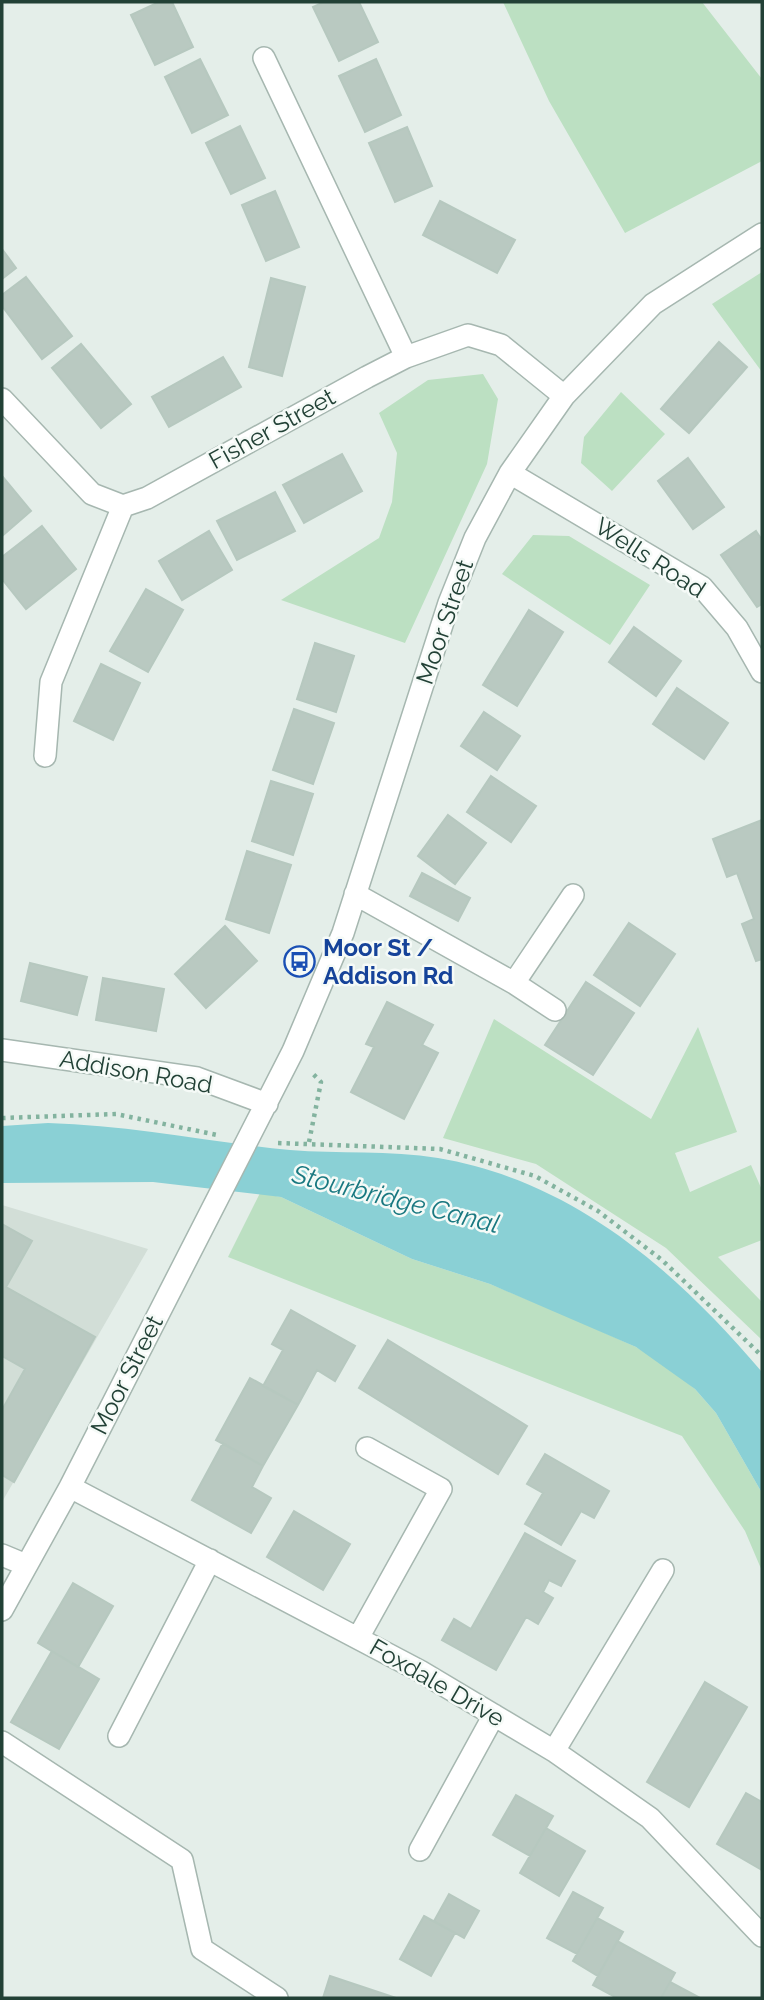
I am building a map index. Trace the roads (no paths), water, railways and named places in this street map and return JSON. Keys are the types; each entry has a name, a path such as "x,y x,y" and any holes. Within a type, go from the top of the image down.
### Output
{"street":[{"path":"264,58 406,357"},
{"name":"Moor Street","path":"2,1610 70,1487 293,1051 342,933 449,603 475,538 510,473 564,396 653,304 762,234"},
{"name":"Fisher Street","path":"123,506 147,498 406,357 468,335 501,345 564,396"},
{"path":"2,399 92,494 123,506 51,682 45,756"},
{"name":"Wells Road","path":"510,473 702,587 737,628 762,672"},
{"path":"355,894 514,983 555,1010"},
{"path":"514,983 573,895"},
{"name":"Addison Road","path":"2,1050 197,1078 267,1104"},
{"path":"358,1638 441,1489 367,1448"},
{"name":"Foxdale Drive","path":"70,1487 358,1638 554,1751 650,1818 762,1936"},
{"path":"2,1555 26,1564"},
{"path":"119,1736 210,1560"},
{"path":"554,1751 663,1570"},
{"path":"420,1850 495,1715"},
{"path":"2,1742 181,1860 202,1949 277,1998"}],"water":[{"name":"Stourbridge Canal","path":"48,1123 109,1127 290,1150 438,1158 487,1170 534,1187 577,1209 618,1235 657,1266 729,1334 762,1372 762,1493 716,1413 695,1389 636,1347 490,1284 412,1259 281,1197 153,1182 2,1183 2,1126"}],"place":[{"name":"Moor St / Addison Rd","path":"300,962"}]}
